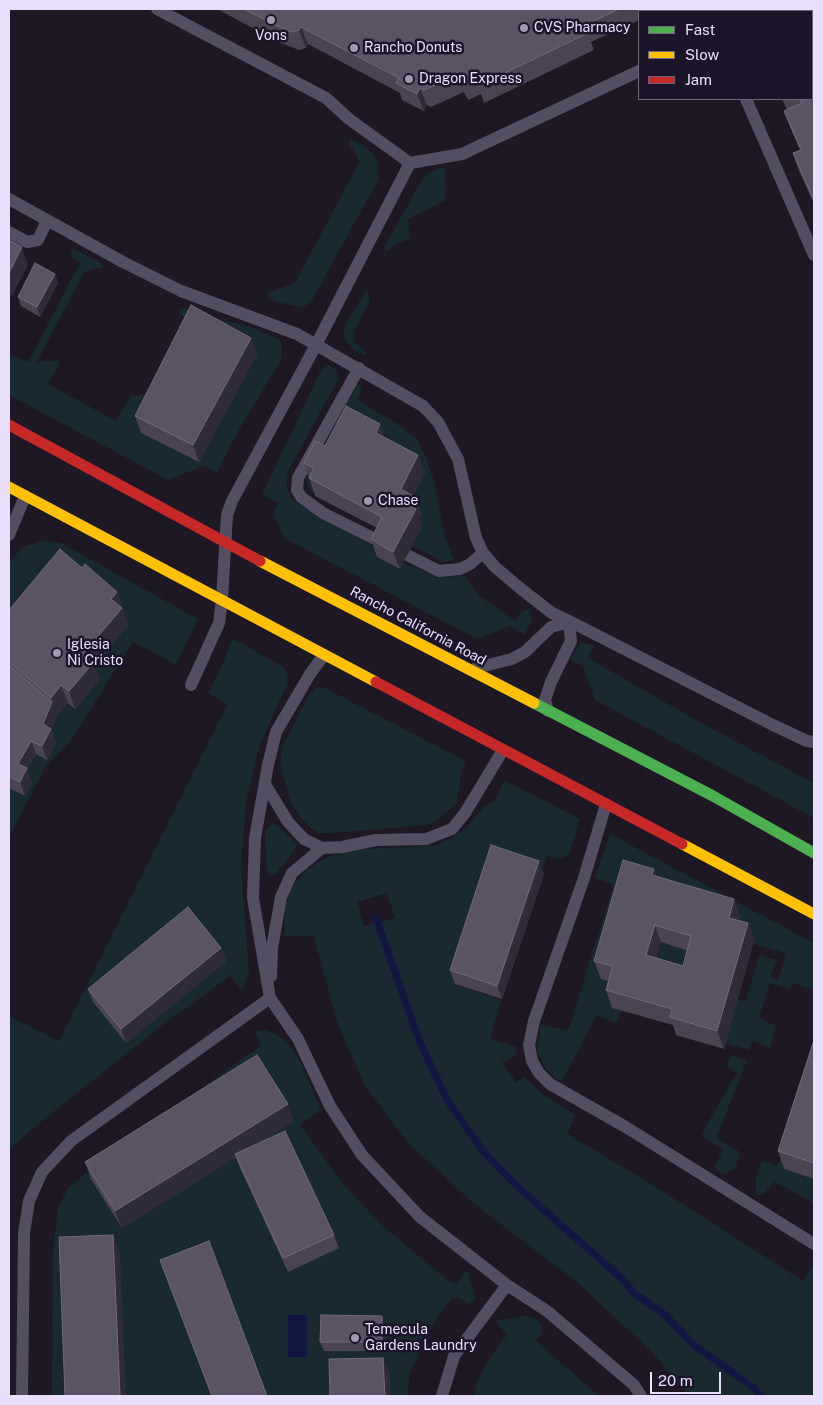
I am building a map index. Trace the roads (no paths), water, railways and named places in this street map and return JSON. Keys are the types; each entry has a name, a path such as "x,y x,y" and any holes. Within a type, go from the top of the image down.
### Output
{"main road":[{"name":"Rancho California Road","path":"9,426 121,484 224,543 713,796 814,852"},
{"path":"9,487 814,914"}],"lane":[{"path":"157,9 326,98 349,119 410,162 462,154 638,71"},
{"path":"746,100 814,255"},
{"path":"191,685 219,623 222,600 224,543 227,515 232,501 316,345 410,162"},
{"path":"9,199 123,262 181,290 286,330 359,368 423,406 442,428 458,458 476,538 483,553 495,567 552,612 570,622 807,741 814,742"},
{"path":"9,232 27,242 38,240 48,221"},
{"path":"359,368 298,478 297,490 301,497 323,513 439,570 460,569 470,564 483,553"},
{"path":"9,536 26,496"},
{"path":"468,669 491,666 512,659 525,652 551,627 570,622"},
{"path":"548,711 545,700 551,682 572,640 570,622"},
{"path":"324,655 310,674 276,732 256,838 253,898 270,998 298,1039 330,1106 362,1155 420,1217 507,1285 547,1310 634,1385 641,1396"},
{"path":"265,784 288,822 304,839 322,848 342,847 376,840 426,839 452,829 466,813 503,750"},
{"path":"606,804 584,878 534,1021 529,1045 532,1061 539,1073 550,1084 624,1126 814,1244"},
{"path":"270,998 272,948 281,897 292,873 322,848"},
{"path":"22,1396 24,1233 29,1201 42,1172 71,1141 270,998"},
{"path":"442,1396 454,1356 507,1285"}],"waterway":[{"path":"376,918 419,1040 447,1100 483,1151 519,1188 620,1277 635,1294 664,1314 695,1346 753,1387 761,1396"}],"place":[{"name":"Vons","path":"271,20"},
{"name":"CVS Pharmacy","path":"524,28"},
{"name":"Rancho Donuts","path":"354,48"},
{"name":"Dragon Express","path":"409,79"},
{"name":"Chase","path":"368,501"},
{"name":"Iglesia Ni Cristo","path":"57,653"},
{"name":"Temecula Gardens Laundry","path":"355,1338"}]}
